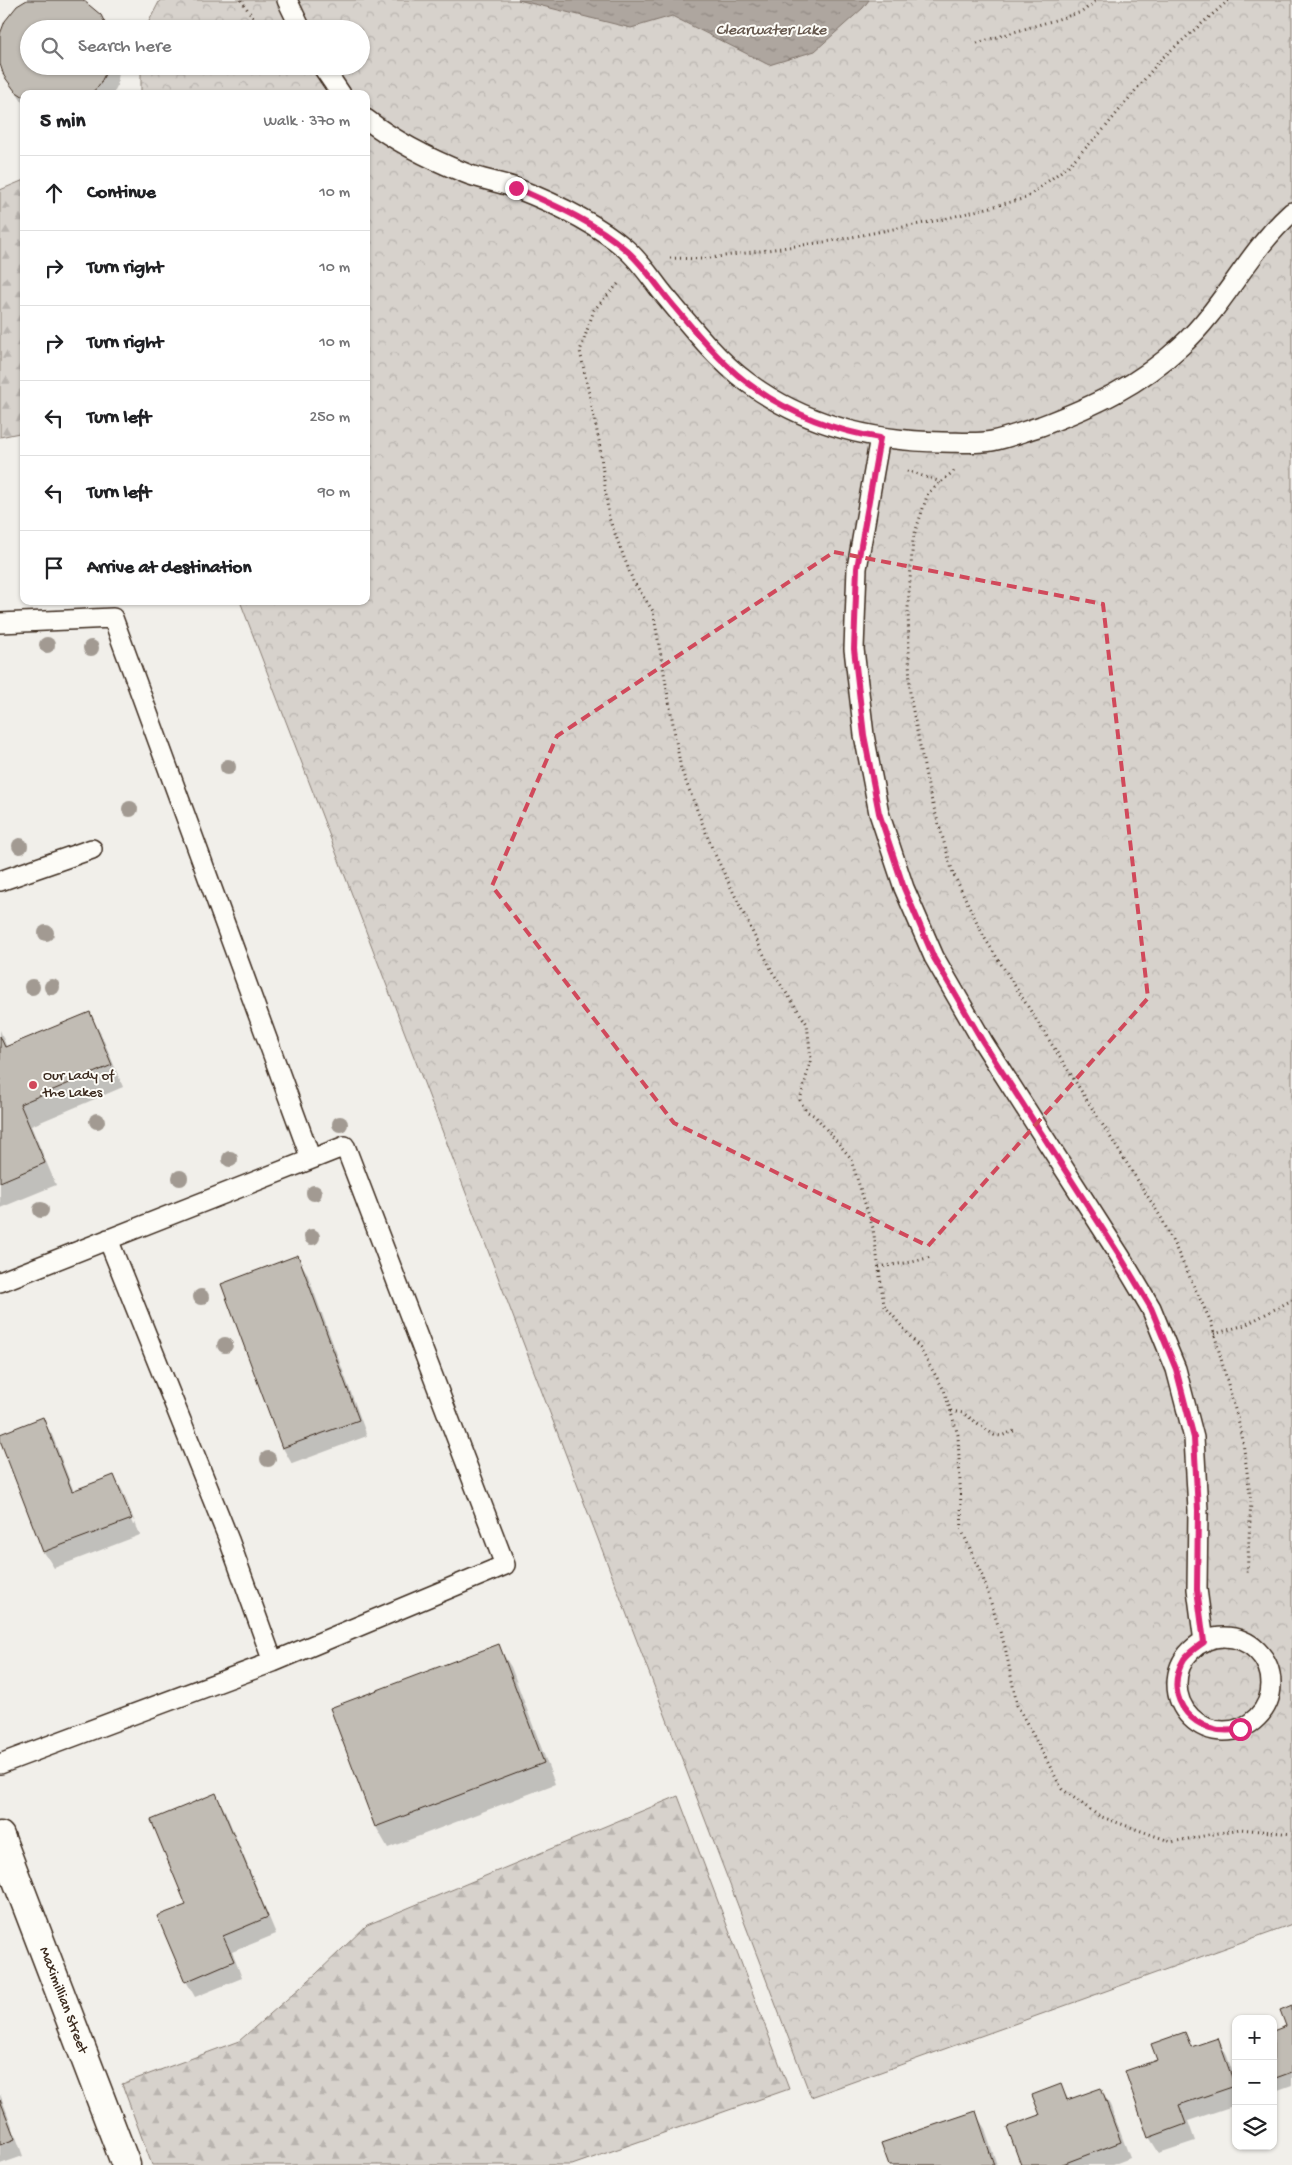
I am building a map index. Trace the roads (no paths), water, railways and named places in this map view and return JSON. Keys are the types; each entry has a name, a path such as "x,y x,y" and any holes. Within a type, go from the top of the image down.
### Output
{"street":[{"name":"Maximillian Street","path":"0,1836 126,2165"}],"lane":[{"path":"287,0 297,20"},
{"path":"328,75 338,90"},
{"path":"370,122 385,133 423,154 467,174 516,188 558,206 626,249 710,347 744,380 778,404 818,421 865,435 905,441 992,441 1078,412 1118,393 1154,369 1184,344 1214,310 1280,222 1292,212"},
{"path":"880,438 857,568 854,649 864,735 879,813 904,888 934,958 983,1042 1120,1256 1151,1308 1176,1369 1194,1438 1198,1510 1197,1589 1204,1642"},
{"path":"0,624 113,618 311,1159"},
{"path":"0,881 92,849"},
{"path":"0,1282 345,1146 505,1565 273,1662 0,1764"},
{"path":"108,1238 229,1540 273,1662"},
{"path":"1221,1637 1239,1640 1261,1655 1269,1671 1271,1689 1262,1714 1240,1729 1228,1732 1202,1726 1184,1709 1177,1683 1179,1671 1184,1659 1193,1649 1204,1642 1221,1637"}],"water":[{"name":"Clearwater Lake","path":"518,0 869,0 863,8 815,51 769,65 672,16 631,28"}],"place":[{"name":"Our Lady of the Lakes","path":"33,1085"}]}
